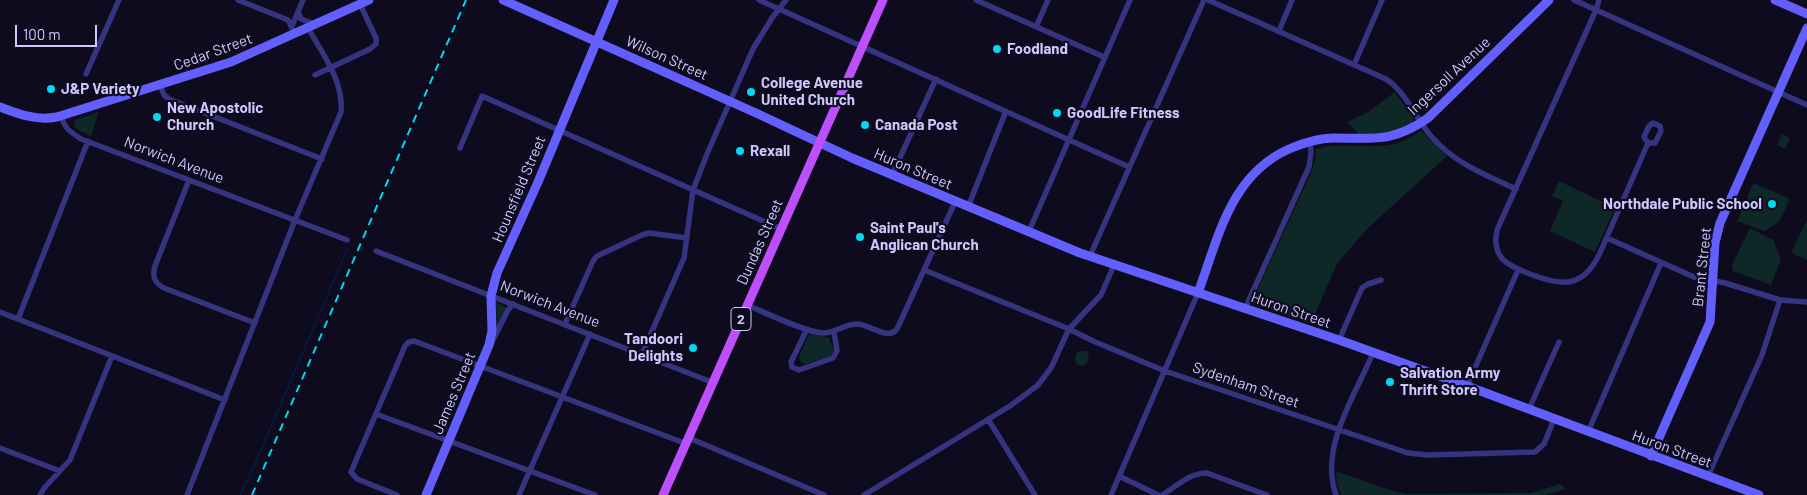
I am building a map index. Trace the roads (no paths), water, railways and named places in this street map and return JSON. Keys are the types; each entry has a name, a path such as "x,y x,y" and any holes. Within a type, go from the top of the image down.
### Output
{"main road":[{"name":"Wilson Street","path":"503,0 819,142"},
{"name":"Hounsfield Street","path":"488,351 492,331 491,296 500,266 614,0"},
{"name":"Dundas Street","path":"663,495 883,0"},
{"name":"Ingersoll Avenue","path":"1198,293 1228,210 1243,185 1263,165 1295,146 1319,139 1387,138 1406,132 1421,123 1549,0"},
{"path":"1775,0 1807,14"},
{"name":"Cedar Street","path":"61,115 231,62 293,30 312,26 365,2"},
{"name":"Brant Street","path":"1651,456 1710,322 1715,244 1720,223 1807,28"},
{"path":"0,107 36,118 49,118 61,115"},
{"name":"Huron Street","path":"819,142 955,202 1090,256 1339,340 1758,495"},
{"name":"James Street","path":"426,495 488,351"}],"street":[{"path":"86,74 119,0"},
{"path":"238,0 288,20 293,30"},
{"path":"293,30 303,0"},
{"path":"759,0 1069,139 1129,168"},
{"path":"642,354 681,265 687,238 693,190 707,154 753,49 786,0"},
{"path":"976,0 1104,57"},
{"path":"1036,28 1048,0"},
{"path":"1029,231 1130,0"},
{"path":"1090,256 1204,0"},
{"path":"1208,0 1391,82 1406,99 1421,123 1437,143 1471,169 1516,188"},
{"path":"1279,31 1292,0"},
{"path":"1354,65 1382,0"},
{"path":"1574,0 1807,105"},
{"path":"1600,0 1497,230 1496,249 1501,258 1518,270 1553,283 1569,282 1581,277 1592,268 1648,143"},
{"path":"315,75 370,49 376,44 365,2"},
{"path":"187,495 295,220 338,122 341,108 340,90 312,26 299,17 298,11"},
{"path":"892,175 936,80"},
{"path":"160,85 164,95 169,99 322,159"},
{"path":"460,148 482,96 781,229"},
{"path":"968,207 1006,111"},
{"name":"Norwich Avenue","path":"61,115 63,125 69,131 88,141 347,240"},
{"path":"18,319 88,141"},
{"path":"1245,309 1309,167 1312,152 1310,142"},
{"path":"189,180 155,266 154,279 159,286 255,323"},
{"path":"747,305 821,333 834,332 844,326 857,324 890,334 894,333 955,202"},
{"path":"565,324 597,256 649,233 687,238"},
{"path":"1607,238 1694,277 1725,283 1780,300 1798,303 1807,302"},
{"name":"Norwich Avenue","path":"376,251 714,383"},
{"path":"1588,432 1661,263"},
{"path":"864,495 1026,395 1038,385 1051,368 1069,329 1098,300 1114,265"},
{"name":"Sydenham Street","path":"924,270 1069,329 1165,371 1416,454 1528,453 1537,451 1542,446 1554,419"},
{"path":"1467,386 1518,270"},
{"path":"1339,340 1362,288 1381,280"},
{"path":"1111,495 1198,293"},
{"path":"1708,476 1762,354 1780,300"},
{"name":"James Street","path":"488,351 508,310 513,304"},
{"path":"0,312 225,400"},
{"path":"807,329 791,362 794,369 799,370 834,357 837,351 834,332"},
{"path":"519,495 590,334"},
{"path":"397,495 357,479 352,474 354,465 405,346 409,342 419,342 562,397 688,441 824,495"},
{"path":"1529,409 1560,342"},
{"path":"1336,495 1330,464 1333,447 1373,353"},
{"path":"40,495 71,458 112,356"},
{"path":"376,414 595,495"},
{"path":"988,419 1035,495"},
{"path":"0,448 60,471"},
{"path":"1162,495 1199,473 1215,475 1267,495"},
{"path":"1119,476 1158,495"}],"waterway":[{"path":"240,495 347,250"}],"railway":[{"path":"252,495 466,0"}],"place":[{"name":"Foodland","path":"997,49"},
{"name":"J&P Variety","path":"51,89"},
{"name":"College Avenue United Church","path":"751,92"},
{"name":"GoodLife Fitness","path":"1057,113"},
{"name":"New Apostolic Church","path":"157,117"},
{"name":"Canada Post","path":"865,125"},
{"name":"Rexall","path":"740,151"},
{"name":"Northdale Public School","path":"1772,204"},
{"name":"Saint Paul's Anglican Church","path":"860,237"},
{"name":"Tandoori Delights","path":"693,348"},
{"name":"Salvation Army Thrift Store","path":"1390,382"}]}
